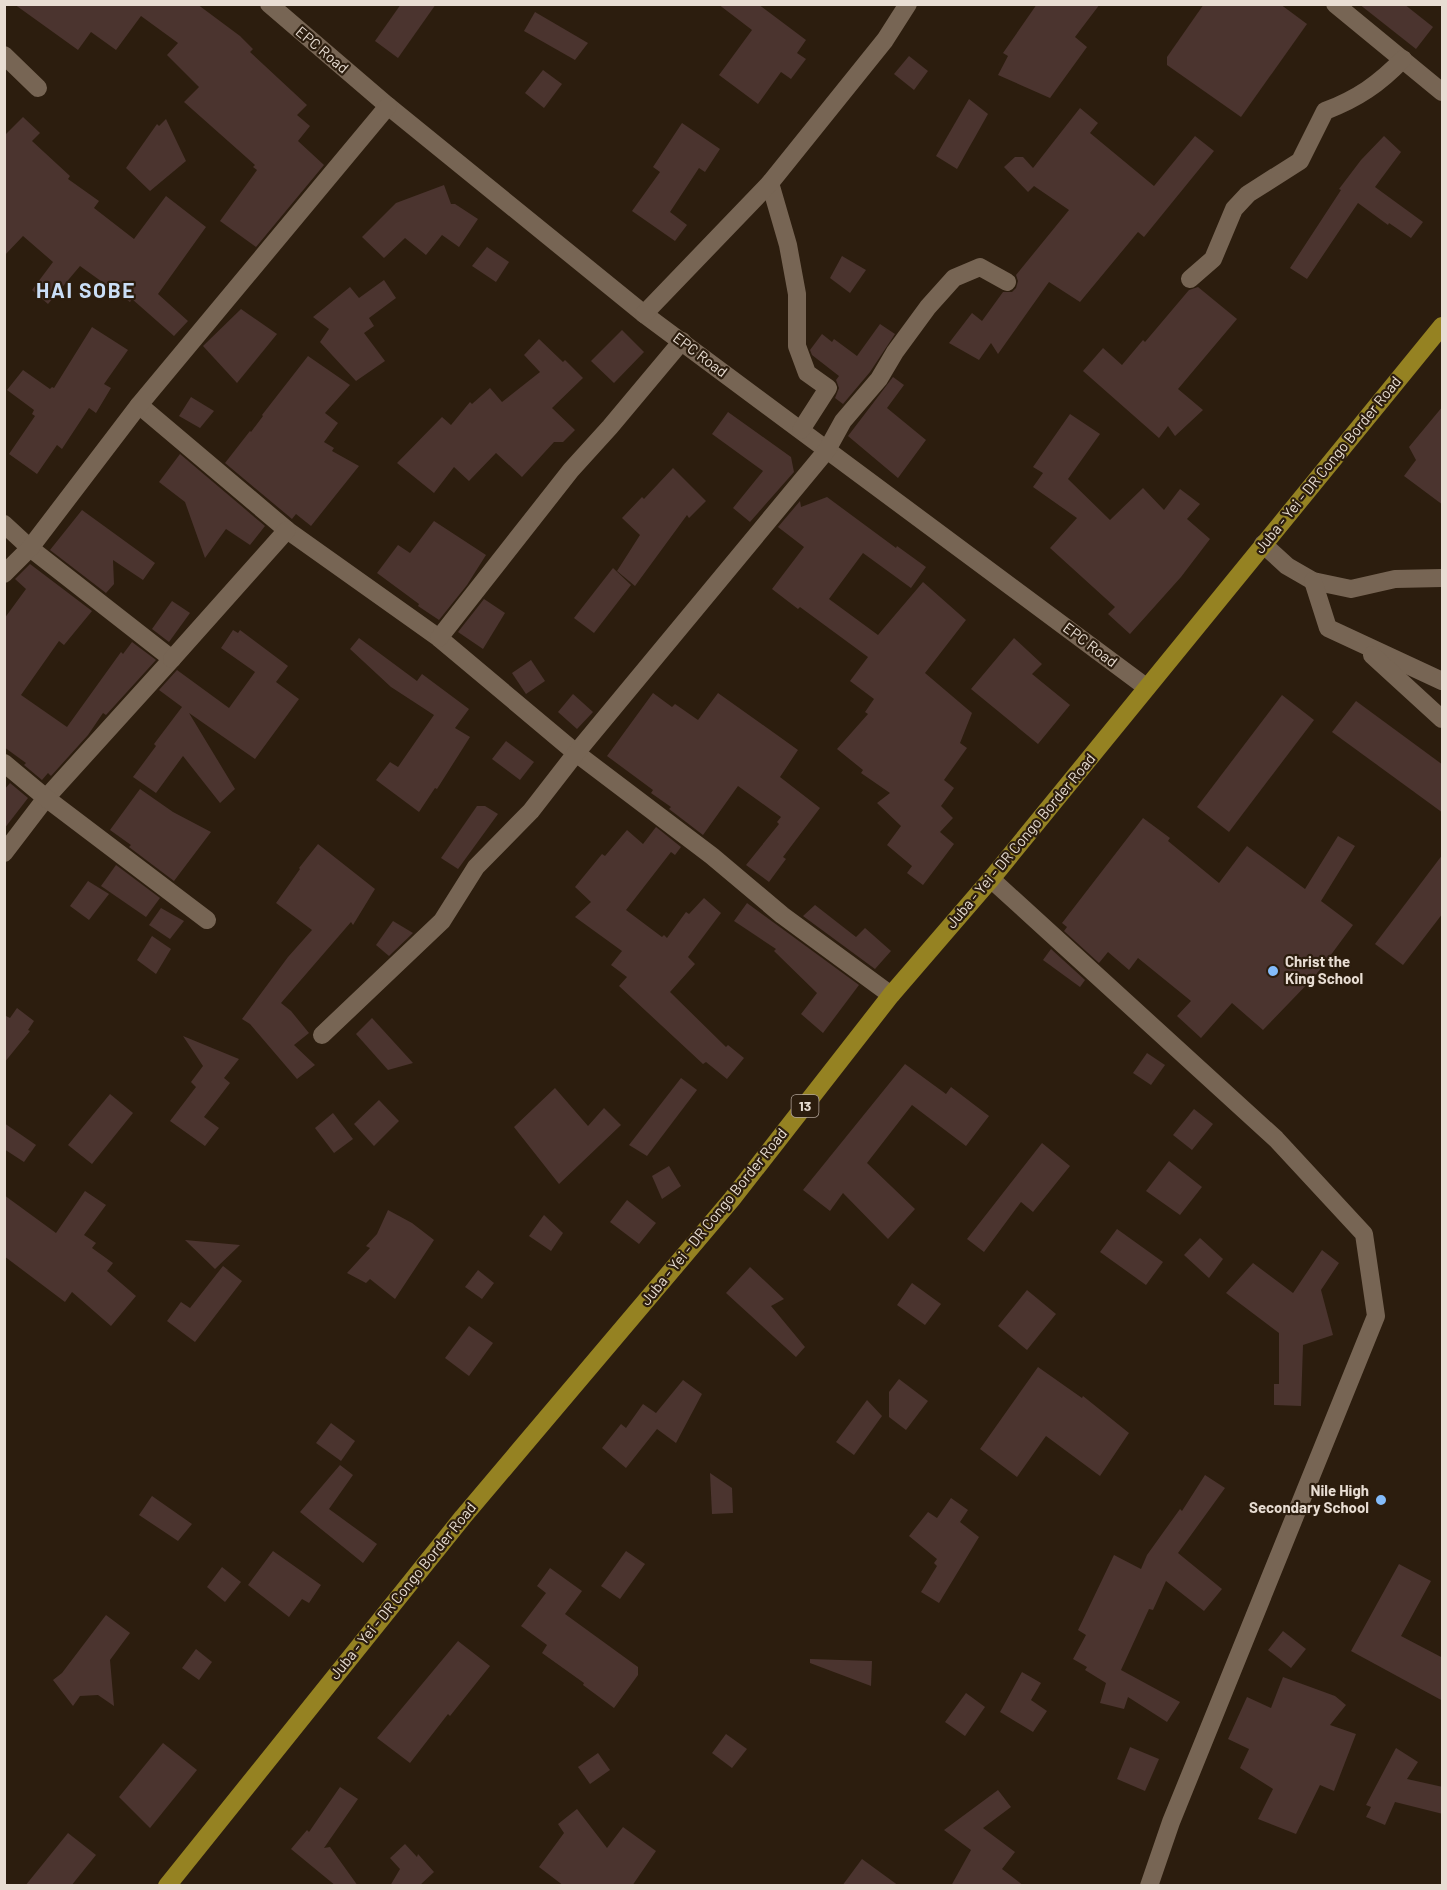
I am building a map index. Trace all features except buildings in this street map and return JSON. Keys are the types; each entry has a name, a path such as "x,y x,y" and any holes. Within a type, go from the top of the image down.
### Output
{"main road":[{"name":"Juba - Yei - DR Congo Border Road","path":"167,1886 463,1517 732,1199 891,995 991,879 1443,326"}],"street":[{"name":"EPC Road","path":"269,4 388,106 644,314 1146,687"},
{"path":"644,314 770,183 885,40 908,4"},
{"path":"1335,4 1443,92"},
{"path":"4,55 38,88"},
{"path":"1190,279 1213,259 1234,209 1248,195 1300,161 1325,111 1353,100 1386,77 1403,59"},
{"path":"4,574 30,548 139,405 388,106"},
{"path":"770,183 788,245 797,294 797,346 807,373 828,388 801,430"},
{"path":"322,1035 442,921 476,867 531,811 576,753 828,450 843,421 879,379 895,352 928,307 954,278 980,267 1006,282"},
{"path":"439,638 571,470 682,341"},
{"path":"139,405 287,530 439,638 576,753 712,856 782,915 891,995"},
{"path":"4,524 30,548 172,659"},
{"path":"4,853 46,798 287,530"},
{"path":"1263,544 1287,566 1313,581 1351,589 1395,579 1443,578"},
{"path":"1313,581 1328,627 1443,681"},
{"path":"1360,643 1443,719"},
{"path":"4,764 207,920"},
{"path":"991,879 1276,1139 1364,1234 1376,1316 1171,1822 1149,1886"}],"place":[{"name":"Christ the King School","path":"1273,971"},
{"name":"Nile High Secondary School","path":"1381,1500"}],"district":[{"name":"HAI SOBE","path":"86,291"}]}
